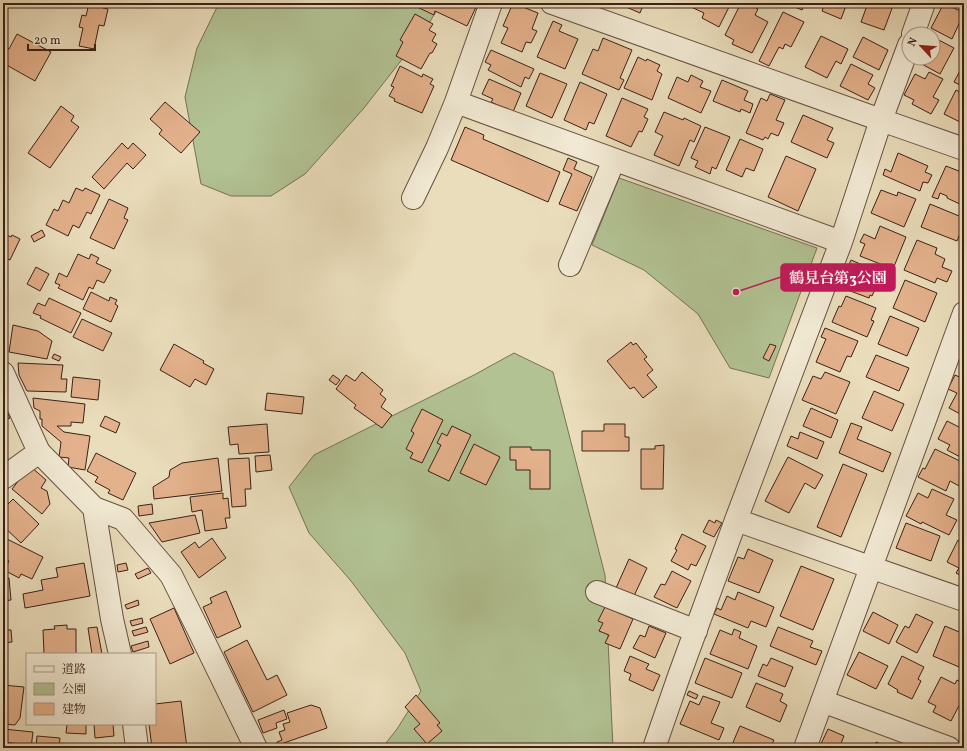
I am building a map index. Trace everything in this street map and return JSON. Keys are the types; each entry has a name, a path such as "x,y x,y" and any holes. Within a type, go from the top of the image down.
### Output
{"street":[{"path":"413,198 437,148 456,102 491,3"},
{"path":"552,3 964,149"},
{"path":"916,26 924,3"},
{"path":"654,748 736,520 841,242 881,120 901,66"},
{"path":"456,102 841,242"},
{"path":"570,265 614,160"},
{"path":"804,748 964,313"},
{"path":"3,373 39,452 94,508 123,519 171,575 256,748"},
{"path":"3,478 39,452"},
{"path":"94,508 112,619 120,653"},
{"path":"736,520 964,600"},
{"path":"597,592 696,631"},
{"path":"822,701 949,748"},
{"path":"134,725 137,748"}],"green space":[{"path":"219,3 441,3 425,30 364,108 305,174 271,196 231,196 201,184 185,97 197,48"},
{"path":"619,178 817,248 769,378 730,368 698,314 644,270 592,245"},
{"path":"514,353 553,372 605,575 613,748 382,748 397,729 421,691 405,653 351,581 309,533 289,487 314,455 474,375"}],"building":[{"path":"89,3 104,3 103,8 108,9 104,26 99,25 94,49 79,46 83,28 79,27 82,15 86,16"},
{"path":"416,3 478,3 467,26 435,11 434,15 415,6"},
{"path":"513,3 538,13 532,29 537,31 531,43 526,42 522,52 501,43 508,28 503,26"},
{"path":"617,3 644,3 640,13"},
{"path":"691,3 731,3 719,27 702,18 704,13 689,6"},
{"path":"741,3 746,3 758,9 755,15 768,22 752,53 732,44 734,40 725,35"},
{"path":"785,3 805,3 802,10"},
{"path":"825,3 847,3 841,19 822,11"},
{"path":"868,3 894,3 884,30 861,22"},
{"path":"944,3 964,13 952,39 941,33 941,26 932,26"},
{"path":"783,12 804,22 791,47 785,44 783,49 779,47 769,66 759,61"},
{"path":"415,14 433,24 429,30 436,34 432,41 437,44 421,69 396,56 403,42 400,40"},
{"path":"553,21 562,25 559,31 578,39 565,69 537,57"},
{"path":"17,34 51,52 35,81 3,63 3,46 9,49"},
{"path":"821,36 848,49 841,64 836,61 827,78 805,67"},
{"path":"863,37 888,50 879,70 853,57"},
{"path":"603,38 632,50 620,78 624,80 619,90 582,74 593,49 598,51"},
{"path":"941,41 954,48 940,74 925,66 941,66"},
{"path":"491,50 534,69 529,79 525,77 521,87 488,70 491,65 485,62"},
{"path":"638,57 660,65 657,71 662,74 652,100 624,88"},
{"path":"964,63 964,87 954,82"},
{"path":"851,64 873,75 868,84 875,88 868,100 840,86"},
{"path":"400,66 422,77 423,74 433,79 430,84 434,86 422,113 394,101 395,99 389,96 394,87 391,86"},
{"path":"929,72 943,79 933,97 939,100 931,114 912,104 914,100 904,95 915,74 925,79"},
{"path":"540,73 567,84 552,118 526,106"},
{"path":"691,75 703,81 700,87 711,91 701,113 668,98 677,77 688,82"},
{"path":"489,79 521,93 513,112 491,102 493,99 482,94"},
{"path":"722,80 748,91 744,100 753,104 750,113 741,109 740,112 713,101"},
{"path":"580,82 607,94 594,124 589,122 586,130 564,120"},
{"path":"956,90 964,94 964,124 944,114"},
{"path":"770,94 785,100 776,120 784,123 778,136 771,133 768,139 765,137 763,140 746,133 761,98 767,101"},
{"path":"622,98 648,109 644,117 648,119 642,132 639,131 631,147 606,136"},
{"path":"165,102 200,132 181,153 159,134 162,130 150,119"},
{"path":"61,106 74,116 71,121 79,127 50,168 28,153"},
{"path":"664,112 683,120 684,118 701,126 694,142 690,140 679,166 654,155 663,136 655,132"},
{"path":"803,115 833,128 827,140 834,143 827,158 791,142"},
{"path":"465,127 484,135 483,139 560,172 548,202 451,160"},
{"path":"705,127 730,137 716,169 712,167 710,174 695,167 698,161 691,158"},
{"path":"740,139 763,149 754,171 746,168 742,177 726,170"},
{"path":"122,143 128,149 133,143 146,155 133,169 127,163 104,189 92,177"},
{"path":"898,153 928,166 925,172 932,175 928,183 923,182 920,191 883,175 885,169 891,172"},
{"path":"786,156 816,169 798,211 768,197"},
{"path":"568,158 577,162 574,169 592,177 577,211 559,204 572,174 563,170"},
{"path":"946,166 964,173 964,206 940,193 938,199 932,197"},
{"path":"76,188 83,191 85,188 100,195 91,214 87,212 79,228 73,225 68,236 46,225 54,209 58,211 63,200 69,203"},
{"path":"881,190 897,196 898,192 916,199 904,227 871,213"},
{"path":"109,199 128,208 124,218 128,220 114,249 90,238"},
{"path":"930,204 964,218 964,224 957,241 921,227"},
{"path":"880,226 906,237 893,269 860,256 865,244 860,242 864,234 875,239"},
{"path":"42,230 45,236 34,242 31,236"},
{"path":"3,233 20,239 10,260 3,257"},
{"path":"917,240 937,248 935,254 945,259 942,267 952,271 947,282 937,278 935,283 904,270"},
{"path":"78,254 89,259 91,254 99,258 96,263 111,270 104,283 97,280 93,289 89,287 83,300 58,288 60,285 55,283 59,273 67,277"},
{"path":"851,260 879,272 876,280 879,281 872,296 870,295 869,298 845,289 848,283 842,280"},
{"path":"36,267 49,274 40,291 27,284"},
{"path":"905,280 937,293 925,322 893,308"},
{"path":"91,292 109,301 110,297 117,300 115,304 118,306 111,322 83,309"},
{"path":"846,296 876,308 871,320 874,321 867,337 832,322 839,306 841,307"},
{"path":"49,298 81,313 71,333 33,313 38,303 45,306"},
{"path":"890,316 919,328 907,356 878,344"},
{"path":"82,319 112,333 103,351 73,337"},
{"path":"13,325 38,331 52,341 47,359 9,352"},
{"path":"825,328 858,341 851,357 847,356 840,372 816,362 826,339 821,337"},
{"path":"631,342 633,345 636,343 647,357 644,359 653,370 647,375 657,387 643,398 634,387 630,389 607,361"},
{"path":"174,344 204,361 203,363 214,369 206,385 195,379 190,387 160,370"},
{"path":"770,344 776,346 769,361 763,358"},
{"path":"54,354 61,357 59,361 52,358"},
{"path":"876,355 909,368 899,391 866,377"},
{"path":"18,363 63,365 61,379 67,379 66,392 27,391 19,375"},
{"path":"362,372 383,390 380,394 386,399 381,407 392,415 382,428 354,408 356,405 336,389 346,375 355,381"},
{"path":"825,372 850,382 836,414 802,400 813,376 821,379"},
{"path":"333,375 340,380 336,385 329,380"},
{"path":"955,375 964,379 964,416 949,408 957,393 948,389"},
{"path":"73,377 100,380 98,400 71,397"},
{"path":"874,391 904,404 892,431 862,418"},
{"path":"267,393 304,397 302,414 265,410"},
{"path":"33,398 85,404 83,423 71,422 71,426 57,426 64,432 90,436 85,470 68,467 69,458 59,457 61,442 42,426 40,411 34,408"},
{"path":"3,404 10,418 3,421"},
{"path":"811,408 838,420 831,438 803,426"},
{"path":"422,409 443,420 422,463 410,458 413,453 406,449 414,433 411,431"},
{"path":"105,416 120,423 116,433 100,426"},
{"path":"963,419 964,459 947,450 950,445 938,439 947,421 959,427"},
{"path":"851,423 862,427 857,439 891,453 883,472 839,453"},
{"path":"267,424 269,452 239,454 238,444 230,445 228,427"},
{"path":"604,424 625,424 625,437 629,437 629,451 582,451 582,431 604,431"},
{"path":"452,426 471,435 449,481 428,471 441,445 437,443 442,433 447,436"},
{"path":"800,432 824,442 817,459 787,446 791,436 798,439"},
{"path":"474,444 500,457 486,485 460,473"},
{"path":"664,445 663,489 641,489 641,449 655,449 655,446"},
{"path":"510,447 531,447 531,450 550,450 550,489 530,489 530,470 516,470 516,460 510,460"},
{"path":"935,449 964,463 964,481 961,487 950,481 946,491 918,477 923,468 925,469"},
{"path":"96,453 136,473 123,500 108,493 110,490 95,482 98,477 87,471"},
{"path":"270,455 272,470 256,472 255,456"},
{"path":"788,457 823,475 815,489 805,483 789,513 765,501"},
{"path":"218,458 222,491 154,499 153,487 169,477 170,470 182,463"},
{"path":"249,458 251,489 245,489 246,506 232,507 228,459"},
{"path":"843,464 867,474 841,537 817,527"},
{"path":"30,466 46,480 41,488 47,491 50,504 42,514 12,489"},
{"path":"932,489 954,499 946,515 957,520 949,535 922,522 921,524 906,516 918,493 928,498"},
{"path":"223,493 223,499 228,498 230,518 225,518 227,528 205,531 202,510 192,512 190,497"},
{"path":"13,499 39,524 21,543 3,526 3,519 6,516 3,513 3,509"},
{"path":"152,504 153,514 139,516 138,506"},
{"path":"195,515 200,533 162,542 149,523"},
{"path":"709,520 715,523 716,520 722,523 714,537 703,532"},
{"path":"906,523 940,536 931,561 896,548"},
{"path":"682,534 706,546 696,566 691,564 688,570 671,561 677,550 675,549"},
{"path":"3,537 43,557 32,579 21,574 19,578 4,570 9,561 3,558"},
{"path":"212,538 226,558 199,578 181,552 195,542 199,548"},
{"path":"958,540 964,543 964,577 956,573 959,568 947,562"},
{"path":"748,549 773,560 759,593 728,581 738,557 744,559"},
{"path":"629,559 647,568 634,596 616,588"},
{"path":"84,563 90,596 25,608 23,594 43,590 41,580 58,577 56,568"},
{"path":"126,563 128,570 118,572 117,565"},
{"path":"801,566 834,579 813,630 780,616"},
{"path":"148,568 151,573 138,579 135,574"},
{"path":"672,571 691,581 677,608 654,597 661,584 665,585"},
{"path":"9,578 11,600 3,601 3,579"},
{"path":"226,591 241,627 217,638 203,607 212,603 210,598"},
{"path":"738,592 774,607 766,627 751,621 748,628 714,614 717,608 721,610 727,596 735,600"},
{"path":"138,600 139,605 127,609 125,605"},
{"path":"605,607 633,619 620,649 605,643 609,635 599,631 603,623 598,621"},
{"path":"174,608 194,653 170,664 150,619"},
{"path":"3,612 6,630 11,630 12,642 3,643"},
{"path":"873,612 898,625 889,644 863,631"},
{"path":"916,614 933,622 917,653 896,642 905,626 909,628"},
{"path":"142,618 143,623 132,626 130,621"},
{"path":"67,625 67,629 76,629 76,653 44,653 43,630 55,629 54,626"},
{"path":"649,626 666,633 655,658 633,648 640,635 645,637"},
{"path":"945,626 964,634 964,669 933,656"},
{"path":"97,627 102,653 92,653 88,628"},
{"path":"146,627 148,632 134,636 132,631"},
{"path":"778,627 813,641 810,647 822,651 816,665 770,646"},
{"path":"734,629 741,632 739,638 757,646 748,669 710,654 720,630 732,635"},
{"path":"247,640 267,680 277,675 287,695 253,712 224,652"},
{"path":"148,641 149,647 133,652 131,646"},
{"path":"859,652 888,666 876,689 847,675"},
{"path":"630,656 649,664 646,669 660,675 653,691 629,680 631,674 624,671"},
{"path":"902,656 924,667 918,679 921,681 912,699 897,692 898,690 888,684"},
{"path":"705,658 742,673 732,698 695,683"},
{"path":"771,658 793,667 785,687 758,676 763,664 767,666"},
{"path":"941,677 955,684 957,680 964,684 964,701 962,700 951,721 933,712 936,706 928,702"},
{"path":"756,683 783,694 780,701 787,705 780,722 746,707"},
{"path":"3,685 24,687 20,718 15,725 3,724"},
{"path":"689,691 698,695 696,699 687,695"},
{"path":"416,695 440,723 437,725 442,731 427,744 414,729 420,724 405,707"},
{"path":"703,696 720,702 711,723 724,728 719,740 680,724 690,701 699,705"},
{"path":"181,701 187,748 152,748 149,725 156,725 156,704"},
{"path":"311,705 320,708 327,728 278,745 277,742 282,740 279,732 285,730 283,724 290,722 287,713"},
{"path":"284,710 287,719 276,723 277,728 263,733 258,720"},
{"path":"67,725 86,725 86,734 66,733"},
{"path":"94,725 113,725 114,736 95,738"},
{"path":"740,726 774,740 770,748 731,747"},
{"path":"3,729 33,732 31,748 18,748 19,744 3,742"},
{"path":"828,729 844,736 839,748 819,748"},
{"path":"37,736 60,738 59,748 36,748"},
{"path":"876,742 889,748 873,748"}],"place":[{"name":"鶴見台第3公園","path":"736,292"}]}
